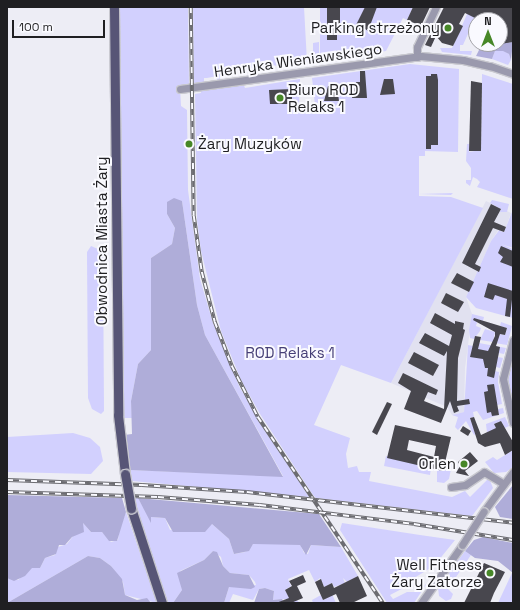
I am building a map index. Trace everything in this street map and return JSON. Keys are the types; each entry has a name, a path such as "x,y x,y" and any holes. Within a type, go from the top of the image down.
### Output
{"main road":[{"name":"Obwodnica Miasta Żary","path":"114,7 118,415 125,474 131,508 162,603"}],"street":[{"path":"417,57 417,47 436,7"},
{"name":"Henryka Wieniawskiego","path":"180,89 417,57 463,60 490,66 513,74"},
{"path":"513,340 503,382 513,424"},
{"path":"451,487 465,485 484,472 504,484"},
{"path":"421,603 484,511 513,472"},
{"path":"504,484 513,477"}],"shaded area":[{"path":"508,42 513,42 511,60 509,54 505,52 508,52"},
{"path":"478,52 495,52 492,59 476,56"},
{"path":"174,198 182,201 197,305 205,335 283,477 130,470 124,435 132,434 131,401 138,364 151,350 151,258 172,244 175,228 167,214 167,202"},
{"path":"486,201 511,213 506,227 501,226 491,241 466,297 472,314 465,368 464,412 452,415 447,407 391,383"},
{"path":"513,485 513,519 500,517 495,507"},
{"path":"7,495 122,498 126,512 117,541 109,541 102,532 91,532 83,523 84,532 72,537 65,545 59,545 56,554 45,558 40,568 32,568 25,576 14,581 7,578"},
{"path":"138,498 319,514 341,547 311,545 306,555 300,545 253,544 249,551 234,554 229,539 212,524 205,532 173,532 165,518 151,517 151,523"},
{"path":"483,537 513,543 513,573 498,561 475,558 465,551 474,540"},
{"path":"213,551 217,552 223,566 230,573 249,575 255,587 251,589 229,587 224,603 173,603 182,590 177,573 204,560"},
{"path":"88,556 100,558 111,566 122,579 125,595 137,600 147,598 151,603 7,603"},
{"path":"265,588 274,591 273,600 282,599 284,603 254,603 259,589"}],"green space":[{"path":"120,7 188,7 189,85 180,87 181,106 187,110 188,190 200,279 213,323 240,388 309,497 132,481 130,470 283,476 205,335 197,305 182,201 167,214 175,228 172,244 151,258 151,350 138,364 131,401 132,418 124,418"},
{"path":"193,7 304,7 307,62 220,72 220,81 217,81 217,76 204,78 204,83 194,84"},
{"path":"320,7 413,7 407,20 403,18 386,51 320,61"},
{"path":"468,12 468,34 463,45 460,45 460,51 472,52 471,55 442,52 440,48 452,48"},
{"path":"319,42 319,60 313,61 313,43"},
{"path":"495,52 506,52 509,54 511,60 508,65 492,59"},
{"name":"ROD Relaks 1","path":"410,64 459,69 458,152 425,151 425,156 419,156 419,196 451,197 483,208 391,383 341,365 314,425 350,438 346,454 348,468 357,466 359,472 371,472 369,481 452,497 465,491 470,497 489,478 493,488 472,516 316,498 260,414 241,380 221,331 201,251 197,220 195,94 201,93 200,89 243,83 245,88 300,79 299,105 315,105 312,78"},
{"path":"482,74 513,84 513,199 477,187 480,182 473,177 470,186 466,183 466,180 471,180 471,168 466,161 467,144 469,144 469,152 481,150"},
{"path":"453,193 451,195 419,194"},
{"path":"492,200 509,204 507,212 500,212 501,209 490,203"},
{"path":"512,212 513,248 501,244 513,249 513,318 476,308 466,297 491,241 503,225 500,231 504,232"},
{"path":"91,246 98,249 103,258 104,411 101,414 92,409 88,398 87,252"},
{"path":"472,314 484,317 483,321 478,319 476,326 481,328 474,339 470,338 469,330"},
{"path":"501,322 512,326 507,345 495,343 497,336 499,337 500,334 505,335 507,328 500,326"},
{"path":"485,329 495,332 493,342 480,340"},
{"path":"479,343 506,348 504,354 499,353 498,357 503,358 500,368 496,367 495,371 499,372 498,382 502,404 497,405 498,409 503,408 504,413 483,420 477,411 473,412 474,417 470,418 477,433 474,435 466,421 458,430 455,427 458,417 452,415 464,412 468,345 478,347"},
{"path":"511,361 513,361 513,410 507,380"},
{"path":"505,417 509,426 505,428 501,421 495,424 497,429 487,433 486,424"},
{"path":"73,433 90,438 100,447 103,461 91,474 7,472 7,437"},
{"path":"513,450 513,467 506,472 494,473 485,462 493,457 497,460"},
{"path":"386,456 431,468 430,475 384,466"},
{"path":"445,459 452,464 449,479 444,483 437,482 437,469"},
{"path":"135,498 138,498 151,521 151,517 165,518 170,530 212,524 229,539 234,554 245,552 253,544 300,544 304,553 308,554 311,545 341,547 358,576 347,582 343,578 345,583 334,587 332,583 328,585 336,603 313,603 312,600 321,595 323,600 329,597 320,578 315,582 309,570 288,579 291,586 285,590 288,595 290,594 300,603 288,603 286,599 273,600 274,591 265,588 259,589 253,600 233,594 229,603 224,603 229,587 256,585 249,575 230,573 223,566 221,557 213,551 204,560 180,571 182,590 173,603 166,603 137,514"},
{"path":"126,512 157,603 125,595 123,582 111,566 100,558 88,556 7,603 7,578 18,580 31,568 40,568 45,558 55,555 58,547 67,544 83,523 91,532 102,532 111,542 118,540 119,531"},
{"path":"342,523 455,540 434,566 414,578 413,583 390,595 393,599 407,592 418,592 427,583 414,603 387,603 340,530"},
{"path":"465,551 471,555 448,589 453,594 451,599 446,601 439,596 438,588"},
{"path":"512,573 513,603 498,603"}],"building":[{"path":"327,7 340,7 340,32 337,32 337,40 327,40"},
{"path":"365,7 377,7 368,31 365,29 363,35 353,31"},
{"path":"413,7 430,7 421,26 407,20"},
{"name":"Parking strzeżony","path":"444,7 513,7 513,42 508,43 508,12 468,12 468,14 465,13 459,24 463,26 453,46 442,43 436,36 431,47 425,45"},
{"path":"360,71 365,71 367,98 352,98 356,82 360,82"},
{"path":"431,74 437,74 438,80 438,145 431,145 431,149 426,149 426,76 431,76"},
{"path":"384,79 393,79 395,94 380,95"},
{"path":"471,81 482,83 481,151 469,151"},
{"path":"328,86 337,86 339,101 324,101"},
{"path":"292,89 292,104 270,104 269,90"},
{"path":"491,204 501,209 494,222 506,227 504,232 493,228 475,264 481,267 479,272 462,263"},
{"path":"501,246 513,251 513,267 500,262 503,257 498,253"},
{"path":"457,273 474,282 469,292 451,283"},
{"path":"488,283 513,291 510,317 505,316 507,299 495,295 493,300 484,297"},
{"path":"446,293 464,302 458,312 441,303"},
{"path":"435,313 455,324 455,321 464,323 463,329 465,330 458,358 457,401 469,399 470,404 457,406 459,411 454,413 450,401 441,423 404,409 411,391 398,383 403,373 438,390 436,395 428,392 424,401 444,409 447,351 444,356 419,343 425,333 449,346 452,335 430,323"},
{"path":"474,318 507,328 505,335 500,334 496,346 500,347 494,378 487,376 488,368 485,368 483,359 470,357 475,336 481,337 478,349 488,351 495,336 495,332 473,320"},
{"path":"414,352 439,365 433,376 408,363"},
{"path":"494,384 499,415 492,416 491,412 487,413 484,392 488,391 487,385"},
{"path":"387,402 392,404 377,435 372,432"},
{"path":"474,417 481,435 496,428 494,424 501,421 513,442 513,450 505,455 500,443 485,447 478,443 470,418"},
{"path":"395,425 451,437 443,471 387,458","holes":["409,440 436,446 434,457 407,450"]},
{"path":"463,426 471,431 468,436 460,431"},
{"path":"470,452 478,461 465,471 469,476 456,473 460,466 458,462"},
{"path":"484,563 505,572 490,603 464,603"},
{"path":"303,575 306,582 297,586 303,598 291,603 276,603 289,598 285,590 292,586 289,581"},
{"path":"358,576 367,596 352,603 340,603 336,594 323,600 315,582 321,579 324,587 332,583 334,588"}],"railway":[{"path":"191,7 194,216 202,272 215,322 232,366 258,417 383,603"},
{"path":"7,480 142,485 247,492 513,523"},
{"path":"7,492 158,497 260,505 414,524 513,540"}],"place":[{"name":"Parking strzeżony","path":"448,28"},
{"name":"Biuro ROD Relaks 1","path":"280,98"},
{"name":"Żary Muzyków","path":"189,144"},
{"name":"Orlen","path":"464,464"},
{"name":"Well Fitness Żary Zatorze","path":"490,573"}]}
